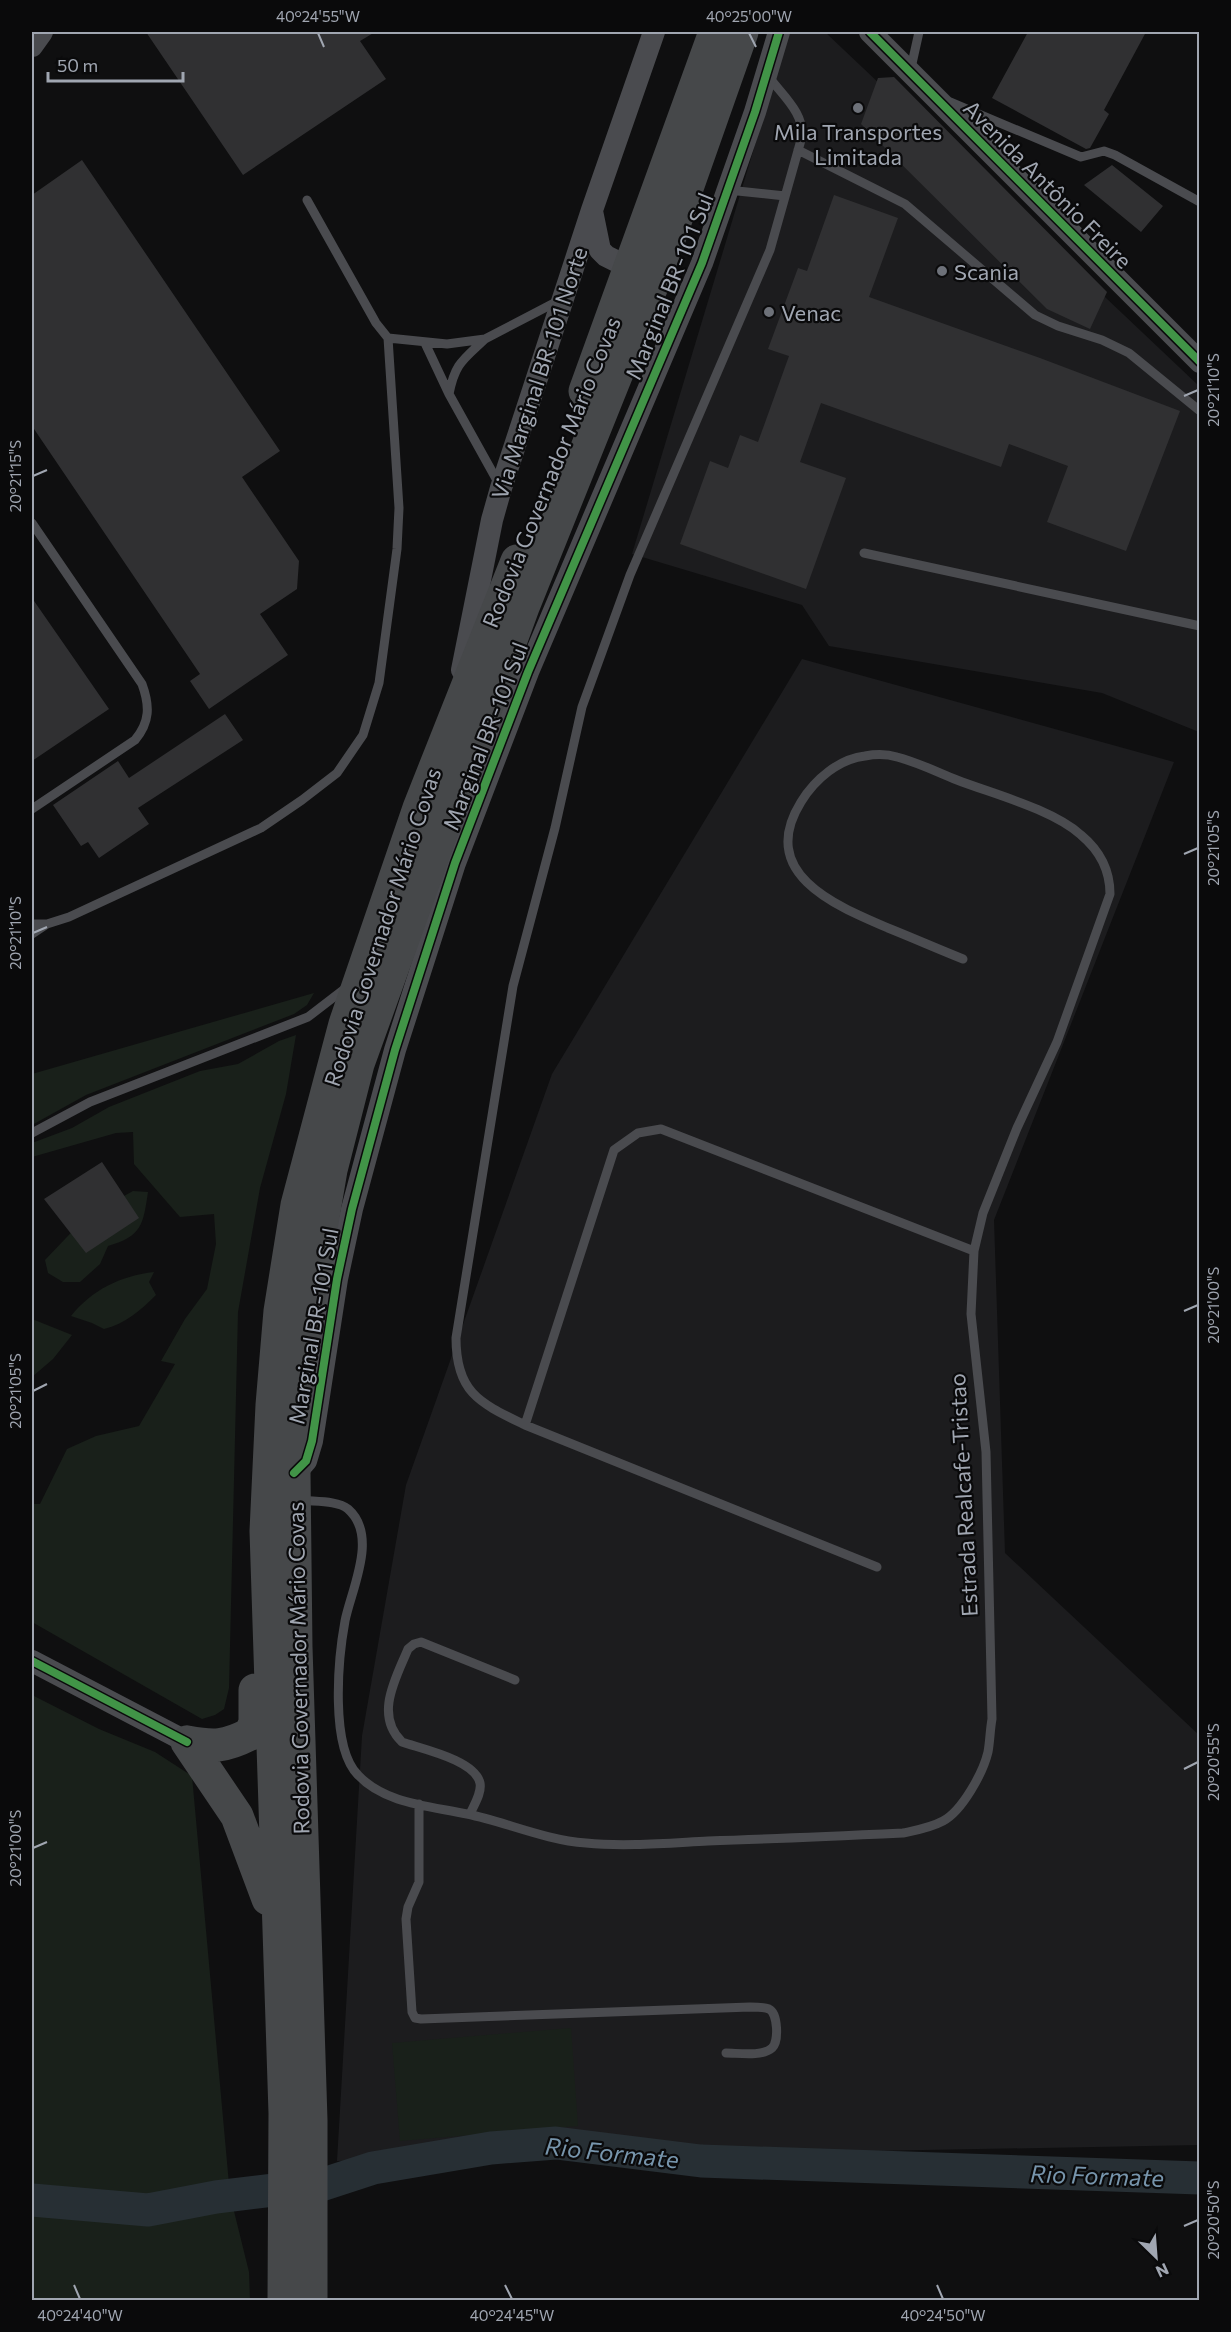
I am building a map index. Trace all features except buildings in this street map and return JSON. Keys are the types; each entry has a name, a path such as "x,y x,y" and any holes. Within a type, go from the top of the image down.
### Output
{"highway":[{"name":"Rodovia Governador Mário Covas","path":"298,2116 279,1939 266,1531 272,1398 280,1311 297,1205 345,1024 419,808 451,722 596,366 715,32"},
{"name":"Rodovia Governador Mário Covas","path":"284,2301 297,2256 294,1486 296,1397 307,1310 331,1170 358,1064 523,607 656,276 742,32"},
{"path":"187,1742 212,1747 234,1742 250,1734 255,1723 253,1548 272,1398"},
{"path":"187,1742 220,1788 241,1823 279,1939"},
{"name":"Rodovia Governador Mário Covas","path":"297,2256 311,2301"}],"street":[{"path":"32,46 42,32"},
{"name":"Via Marginal BR-101 Norte","path":"451,722 492,520 501,488 592,210 654,32"},
{"name":"Marginal BR-101 Sul","path":"294,1486 306,1461 312,1441 338,1279 352,1209 395,1050 455,863 528,672 702,263 779,32"},
{"name":"Avenida Antônio Freire","path":"870,32 1200,362"},
{"path":"592,210 600,250 606,256 626,266"},
{"path":"659,277 668,276 702,263"},
{"path":"32,1661 187,1742"}],"lane":[{"path":"910,71 919,32"},
{"path":"766,74 800,118 804,129 770,250 630,575 582,707 555,828 513,986 456,1338 456,1358 460,1375 471,1393 489,1407 525,1425 877,1567"},
{"path":"934,95 1075,154 1088,156 1104,151 1115,154 1200,202"},
{"path":"798,150 905,204 1035,315 1058,326 1102,340 1129,353 1200,411"},
{"path":"728,190 785,196"},
{"path":"32,934 47,924 69,917 261,828 337,773 363,735 379,683 397,549 399,508 387,338 376,323 307,200"},
{"path":"449,394 453,375 460,363 485,339 563,299"},
{"path":"387,338 447,344 485,339"},
{"path":"425,343 449,394 501,488"},
{"path":"32,523 142,684 148,700 148,716 143,731 135,740 32,809"},
{"path":"864,553 1200,626"},
{"name":"Estrada Realcafe-Tristao","path":"294,1486 348,1509 357,1524 361,1537 361,1561 345,1623 339,1695 341,1742 356,1774 370,1786 390,1797 470,1814 557,1838 585,1843 679,1843 903,1833 928,1828 945,1820 963,1803 976,1779 987,1753 992,1719 986,1452 971,1314 974,1251 983,1213 1017,1128 1061,1032 1110,894 1110,877 1102,859 1081,835 1056,818 898,757 863,756 844,762 823,774 801,801 792,820 788,840 791,859 801,876 820,895 845,910 963,959"},
{"path":"32,924 47,924"},
{"path":"32,1133 90,1102 308,1017 361,976"},
{"path":"525,1425 614,1150 638,1133 661,1129 974,1251"},
{"path":"470,1814 480,1791 477,1774 465,1764 402,1742 389,1722 389,1696 408,1648 421,1642 515,1680"},
{"path":"419,1804 419,1882 408,1906 406,1919 414,2018 750,2007 768,2009 773,2013 775,2043 771,2049 762,2052 726,2053"}],"shaded area":[{"path":"789,32 825,32 1199,386 1199,732 1102,693 829,646 802,605 632,554"},
{"path":"802,659 1174,762 994,1220 1005,1553 1199,1735 1199,2145 337,2161 362,1736 406,1485 552,1074"},
{"path":"314,993 307,1005 294,1014 86,1095 32,1125 32,1074"},
{"path":"296,1035 286,1094 260,1188 238,1312 229,1688 224,1709 202,1719 32,1622 32,1504 40,1504 67,1449 96,1436 139,1426 175,1364 161,1361 185,1319 207,1289 216,1244 214,1214 180,1217 134,1164 133,1132 116,1133 32,1157 32,1143 72,1128 109,1107 200,1071 238,1064 279,1041"},
{"path":"133,1191 148,1192 142,1221 134,1233 108,1246 100,1264 80,1282 63,1282 48,1273 45,1260 86,1217"},
{"path":"154,1272 149,1282 156,1295 119,1324 104,1329 71,1316 88,1299 108,1286 130,1277"},
{"path":"32,1319 72,1335 53,1359 32,1377"},
{"path":"32,1695 99,1729 155,1752 192,1776 230,2195 249,2272 250,2300 32,2300"},
{"path":"571,2028 578,2126 400,2141 392,2043"}],"waterway":[{"name":"Rio Formate","path":"32,2200 148,2210 216,2197 324,2184 373,2168 491,2148 556,2143 701,2161 1200,2178"}],"cycle path":[{"path":"294,1473 306,1461 312,1441 337,1279 352,1209 395,1050 455,863 528,672 702,263 755,112 779,32"},
{"path":"870,32 1200,362"},
{"path":"32,1661 187,1742"}],"place":[{"name":"Mila Transportes Limitada","path":"858,108"},
{"name":"Scania","path":"942,271"},
{"name":"Venac","path":"769,312"}]}
